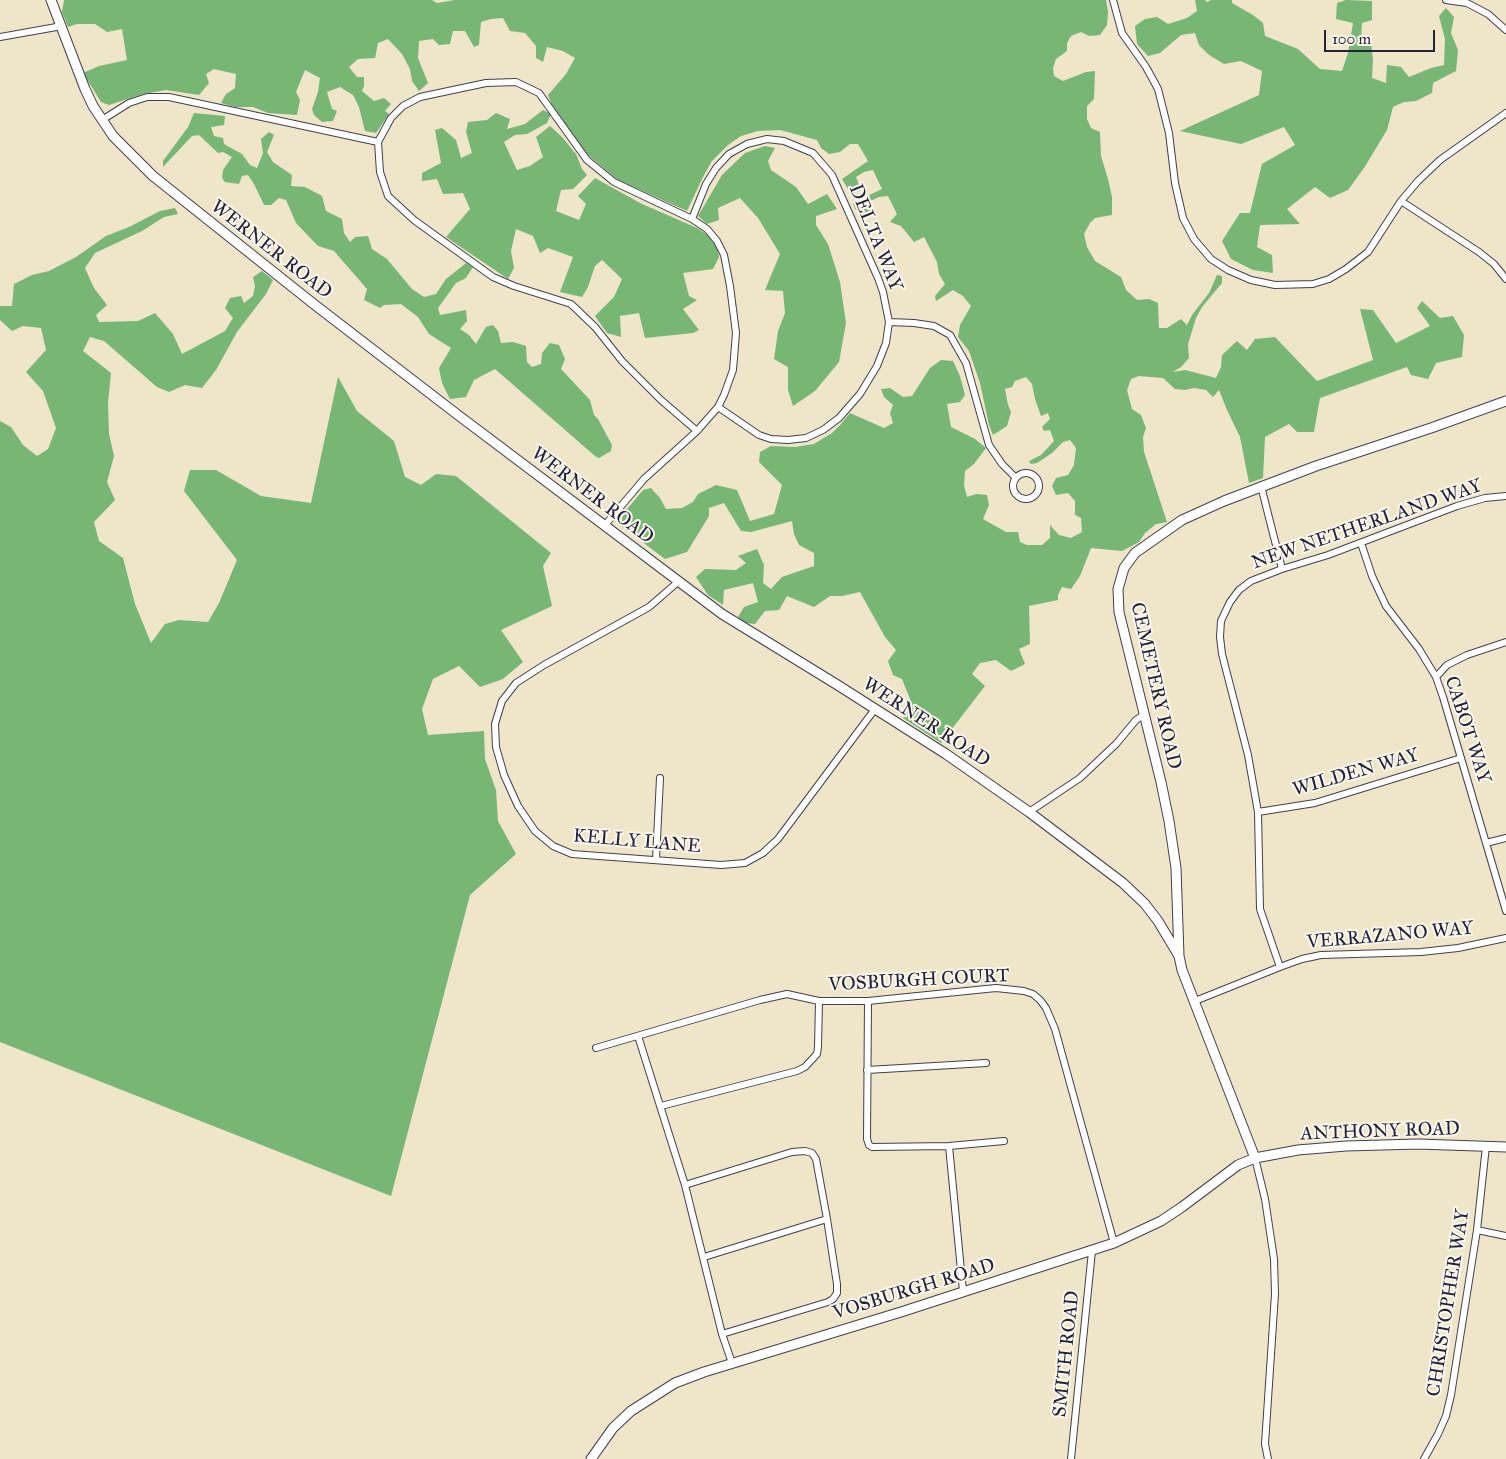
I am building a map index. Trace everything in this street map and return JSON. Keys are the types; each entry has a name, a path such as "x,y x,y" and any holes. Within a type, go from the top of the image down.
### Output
{"street":[{"name":"WERNER ROAD","path":"52,0 85,89 102,120 113,136 152,176 203,217 228,234 315,306 722,614 946,754 1029,812 1122,883 1145,904 1158,921 1179,956"},
{"path":"1113,0 1122,33 1146,67 1158,89 1170,133 1175,183 1183,218 1194,239 1211,259 1228,270 1252,280 1275,285 1313,284 1328,279 1346,269 1368,252 1401,201 1418,181 1440,160 1506,113"},
{"path":"1446,0 1467,3 1488,14 1506,30"},
{"path":"0,37 62,26"},
{"path":"605,525 644,479 697,431 724,396 733,370 736,354 736,333 724,255 717,241 707,228 614,182 587,160 539,93 516,82 486,83 420,97 403,106 391,118 378,142 380,172 388,196 440,240 493,276 514,286 571,304 595,327 622,361 661,400 697,431"},
{"path":"102,120 129,103 147,98 169,97 378,142"},
{"name":"DELTA WAY","path":"692,219 706,184 716,168 729,154 747,144 767,139 784,141 813,153 832,174 844,200 878,278 889,322 886,344 877,366 860,394 839,418 823,430 806,438 770,439 759,435 718,406"},
{"path":"1401,201 1487,258 1500,269 1506,279"},
{"path":"889,322 934,326 950,335 966,362 989,445 1002,464 1016,478"},
{"name":"CEMETERY ROAD","path":"1255,1158 1182,970 1179,956 1176,868 1161,782 1120,612 1118,589 1124,568 1135,553 1182,520 1261,486 1506,401"},
{"path":"1026,473 1034,476 1039,485 1037,493 1027,499 1017,495 1013,485 1016,478 1026,473"},
{"path":"1261,486 1282,569"},
{"name":"NEW NETHERLAND WAY","path":"1280,967 1260,909 1258,812 1248,756 1222,654 1220,637 1222,621 1230,602 1239,590 1251,581 1282,569 1361,543 1457,506 1485,498 1506,496"},
{"name":"CABOT WAY","path":"1361,543 1372,576 1386,606 1419,649 1436,677 1506,911"},
{"name":"KELLY LANE","path":"679,582 649,608 544,665 516,683 502,701 495,724 496,747 504,775 518,806 535,831 553,846 572,854 721,865 745,862 764,853 778,839 876,709"},
{"path":"1436,677 1447,666 1467,655 1506,642"},
{"path":"1029,812 1080,778 1110,750 1138,717 1144,714"},
{"name":"WILDEN WAY","path":"1258,812 1315,803 1461,758"},
{"path":"656,860 660,778"},
{"path":"1486,843 1506,838"},
{"name":"VERRAZANO WAY","path":"1194,1001 1302,959 1321,955 1421,952 1458,948 1506,938"},
{"name":"VOSBURGH COURT","path":"596,1048 773,996 787,994 799,995 819,1001 868,1001 996,988 1024,991 1033,994 1046,1008 1055,1029 1114,1243"},
{"path":"660,1106 797,1071 805,1067 817,1054 819,1001"},
{"path":"868,1001 867,1138 869,1145 872,1147 949,1146 1004,1141"},
{"path":"638,1036 685,1185 722,1334 732,1363"},
{"path":"867,1070 986,1063"},
{"name":"ANTHONY ROAD","path":"1255,1158 1298,1150 1346,1146 1418,1144 1506,1147"},
{"path":"949,1146 963,1292"},
{"name":"CHRISTOPHER WAY","path":"1424,1459 1438,1434 1450,1402 1477,1230 1486,1146"},
{"path":"685,1185 785,1154 805,1151 812,1153 816,1159 837,1284 837,1294 828,1302 722,1334"},
{"path":"1255,1158 1265,1199 1274,1259 1275,1294 1265,1444 1268,1459"},
{"name":"VOSBURGH ROAD","path":"591,1459 613,1428 654,1395 675,1383 732,1363 900,1312 1114,1243 1160,1221 1238,1165 1255,1158"},
{"path":"704,1257 827,1220"},
{"path":"1477,1230 1506,1236"},
{"name":"SMITH ROAD","path":"1071,1459 1092,1251"}],"green space":[{"path":"64,0 432,0 437,3 455,0 1106,0 1108,12 1107,25 1100,35 1089,36 1081,32 1071,36 1067,43 1067,51 1056,59 1053,68 1054,76 1063,81 1086,72 1095,71 1094,99 1087,106 1087,119 1091,128 1100,132 1101,156 1112,197 1112,215 1095,218 1090,223 1084,234 1087,247 1095,261 1121,277 1126,290 1137,300 1149,299 1158,303 1159,328 1167,328 1181,319 1187,325 1192,315 1209,293 1217,275 1222,276 1222,283 1202,307 1196,318 1188,344 1189,358 1181,367 1173,372 1185,370 1216,378 1221,367 1222,355 1237,341 1247,350 1255,339 1275,337 1317,381 1373,360 1360,309 1373,310 1396,343 1430,326 1417,308 1422,301 1440,318 1453,316 1464,335 1462,357 1436,363 1428,379 1411,375 1407,367 1320,398 1314,432 1297,432 1289,424 1265,437 1263,478 1249,483 1240,437 1219,390 1213,397 1206,390 1194,388 1185,390 1175,389 1163,378 1139,376 1131,379 1127,390 1132,409 1141,415 1146,428 1143,437 1144,452 1167,522 1156,524 1145,533 1139,542 1122,551 1091,548 1080,576 1071,589 1062,587 1058,600 1029,606 1030,644 1019,649 1025,664 1011,671 996,660 980,663 972,674 985,686 941,743 903,718 912,704 902,679 893,675 888,661 896,650 885,637 860,592 842,596 830,596 814,607 787,596 779,610 765,611 755,624 745,623 738,617 744,607 758,602 753,583 724,590 723,605 708,595 696,577 705,569 736,570 746,563 738,556 757,549 764,565 763,583 771,589 782,577 814,566 814,553 799,545 794,534 792,521 751,532 741,531 724,503 709,508 709,516 687,552 665,559 621,526 623,514 643,490 651,488 660,498 666,509 682,508 693,502 698,494 716,485 737,490 750,521 774,514 782,485 759,462 760,452 771,446 795,447 814,444 832,433 850,413 884,428 893,423 890,413 893,405 884,397 881,389 890,388 903,397 912,396 930,368 941,360 953,361 960,376 965,395 960,402 947,404 951,427 975,439 986,448 974,464 965,471 964,485 967,497 976,494 987,495 989,505 983,519 1006,532 1018,532 1020,542 1027,545 1042,545 1050,538 1050,525 1059,535 1071,538 1082,532 1081,518 1075,515 1075,501 1068,493 1056,495 1052,486 1056,478 1068,475 1074,465 1076,448 1070,440 1063,442 1052,453 1037,463 1031,464 1029,461 1041,455 1054,441 1050,430 1044,431 1042,427 1050,419 1048,413 1041,416 1032,384 1026,377 1015,381 1012,387 1005,389 1011,412 1007,426 993,435 980,383 969,351 958,337 960,325 971,306 963,296 953,290 936,301 935,296 945,284 939,274 937,262 924,237 914,242 901,226 890,222 897,214 888,196 879,197 868,202 871,215 866,217 855,209 853,203 882,189 873,170 864,172 856,177 861,190 851,194 842,179 868,161 858,144 850,144 840,152 829,154 821,148 817,140 780,130 758,131 741,136 728,145 712,161 687,211 618,180 588,155 574,138 551,103 548,95 566,74 575,58 563,51 547,47 543,62 536,58 536,46 525,33 510,31 503,18 481,22 479,45 474,47 465,31 453,31 450,44 439,45 433,39 419,41 418,58 428,83 419,91 412,81 410,69 402,54 388,39 378,43 375,58 358,59 349,67 357,77 364,77 362,91 374,101 384,98 391,104 385,111 389,114 376,133 365,131 359,107 353,95 340,87 327,92 332,109 337,111 333,121 322,122 314,115 312,109 318,92 320,78 305,70 296,92 300,100 297,115 268,113 253,107 235,107 221,103 226,94 235,88 236,74 214,69 206,74 209,83 199,95 166,90 143,94 109,105 101,102 83,73 99,66 127,60 122,29 107,32 95,24 77,24 68,27 62,12"},
{"path":"1195,0 1205,0 1207,2 1211,0 1232,0 1232,3 1263,23 1265,36 1298,49 1320,69 1342,71 1348,53 1353,23 1336,19 1337,3 1346,0 1372,1 1372,20 1362,23 1361,39 1371,42 1372,78 1386,83 1387,65 1401,67 1409,77 1444,65 1445,39 1439,16 1446,8 1454,17 1451,33 1458,50 1456,71 1433,83 1432,93 1416,101 1404,102 1393,107 1387,130 1348,190 1330,198 1315,187 1287,209 1300,224 1260,225 1257,247 1272,255 1273,273 1253,270 1231,259 1222,241 1240,213 1250,213 1262,164 1295,145 1284,127 1241,144 1180,131 1259,95 1262,71 1241,61 1224,64 1209,55 1199,45 1195,33 1181,35 1160,53 1148,56 1137,44 1135,26 1145,19 1157,17 1168,24 1187,18 1197,11"},
{"path":"543,110 551,114 547,123 527,134 515,135 504,142 517,170 530,166 543,157 536,137 550,126 576,154 582,169 587,175 573,189 561,190 556,211 579,220 586,204 578,196 595,178 640,203 697,228 709,236 717,247 719,257 713,269 683,273 689,296 697,300 683,309 699,330 693,333 645,338 639,313 620,316 621,337 607,333 595,316 614,297 622,279 602,260 595,266 588,287 582,297 560,292 573,257 548,248 540,253 533,236 516,229 511,251 514,268 508,279 446,237 470,209 463,193 443,194 437,179 422,181 422,173 441,163 435,130 442,128 456,140 461,158 472,153 466,132 468,122 487,120 496,113 510,119 507,129 525,124"},
{"path":"194,113 225,116 224,125 211,127 214,136 223,138 224,144 242,154 250,165 257,168 263,153 261,139 269,132 274,135 267,152 273,162 292,175 291,186 305,187 322,196 326,211 342,219 344,233 350,242 355,237 368,236 372,249 387,259 412,289 424,297 436,294 446,279 466,263 473,267 466,278 456,283 438,308 440,315 466,310 467,321 460,329 469,335 476,344 486,327 493,325 498,331 501,343 513,342 526,346 527,362 532,367 541,364 542,353 550,343 559,345 565,359 561,369 590,400 594,415 612,445 611,451 599,458 595,456 495,369 474,380 466,397 450,399 442,383 439,368 451,348 429,334 418,317 401,304 384,305 380,308 364,300 367,289 334,251 318,246 296,223 286,200 279,198 271,205 264,205 248,175 242,176 239,184 225,182 222,178 223,170 232,157 223,152 218,153 199,135 192,136 163,167 163,161 188,127"},
{"path":"765,146 775,148 768,161 771,170 796,187 808,204 827,194 837,209 816,216 816,225 828,244 840,282 846,323 839,362 815,391 793,406 788,390 788,367 774,359 778,331 785,313 783,291 765,290 780,254 758,218 740,198 718,208 719,220 707,224 698,216 722,175 745,153"},
{"path":"175,208 178,214 164,217 142,231 95,253 85,268 94,288 107,305 96,315 99,322 138,321 155,313 173,334 182,354 225,331 233,318 225,308 230,298 241,296 244,303 253,296 255,286 253,277 262,271 273,280 266,294 237,332 216,370 202,388 185,385 169,392 157,387 104,341 90,337 83,351 111,373 108,403 109,434 114,456 107,482 115,500 94,522 99,541 123,558 135,604 151,643 165,624 179,620 208,622 219,603 237,560 184,491 190,470 216,470 261,496 311,503 338,377 357,411 394,441 405,477 421,485 436,474 456,476 551,553 543,566 552,606 501,630 523,662 503,679 480,687 459,666 433,679 422,709 428,735 484,731 485,759 496,790 498,821 516,854 470,895 391,1196 0,1042 0,421 11,427 23,445 37,456 48,449 56,428 43,391 26,372 46,350 41,328 23,326 12,331 0,320 0,306 12,306 14,284 32,275 49,271 76,257 106,236 160,211"}]}
